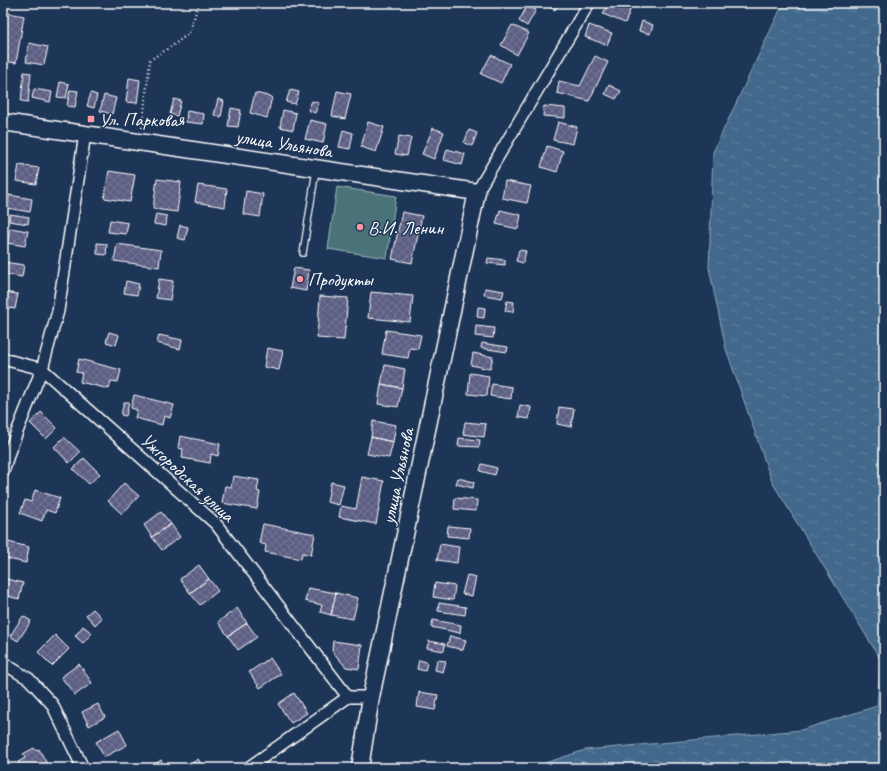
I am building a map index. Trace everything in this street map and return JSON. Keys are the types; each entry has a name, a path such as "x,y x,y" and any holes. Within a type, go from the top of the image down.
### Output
{"street":[{"name":"улица Ульянова","path":"360,768 371,697 477,192 589,3"},
{"name":"улица Ульянова","path":"3,122 477,192"},
{"path":"3,472 9,452 42,369 58,310 85,134"},
{"name":"Ужгородская улица","path":"3,359 42,369 216,524 348,697"},
{"path":"3,663 29,679 52,704 83,768"},
{"path":"248,768 348,697 371,697"}],"lane":[{"path":"303,253 316,168"}],"path":[{"path":"140,142 150,60 175,44 188,33 199,3"}],"green space":[{"path":"337,187 396,196 387,258 328,249"}],"water":[{"path":"786,3 884,3 884,768 530,768 585,750 801,730 877,706 881,660 772,482 726,349 709,268 713,152 780,10"}],"building":[{"path":"542,3 558,3 555,10"},
{"path":"608,3 633,3 625,23 603,14"},
{"path":"527,6 536,10 527,26 519,21"},
{"path":"3,12 24,16 16,63 3,61"},
{"path":"642,21 653,25 650,34 639,31"},
{"path":"512,25 529,33 517,55 501,45"},
{"path":"589,25 612,33 607,45 585,37"},
{"path":"29,43 48,47 44,65 26,62"},
{"path":"491,55 510,64 501,83 481,74"},
{"path":"595,56 608,62 589,101 557,93 559,81 580,86"},
{"path":"24,72 31,73 28,102 21,101"},
{"path":"3,75 9,77 6,98 3,98"},
{"path":"129,78 140,80 137,103 126,102"},
{"path":"60,82 69,84 66,98 57,97"},
{"path":"609,85 621,91 616,99 605,94"},
{"path":"34,89 52,92 50,102 32,98"},
{"path":"70,90 78,91 75,107 67,106"},
{"path":"290,90 299,92 295,104 286,102"},
{"path":"337,91 351,94 345,119 332,116"},
{"path":"91,93 97,95 94,108 87,106"},
{"path":"255,93 272,97 267,118 250,113"},
{"path":"104,95 116,98 112,114 100,111"},
{"path":"174,99 181,101 177,116 170,114"},
{"path":"218,99 224,101 221,117 214,115"},
{"path":"312,101 319,103 315,113 308,110"},
{"path":"544,106 565,108 565,118 543,116"},
{"path":"231,108 241,110 238,127 228,126"},
{"path":"283,110 296,113 293,130 280,127"},
{"path":"187,111 204,114 203,124 186,122"},
{"path":"310,120 327,124 323,143 305,139"},
{"path":"368,122 384,127 376,152 361,147"},
{"path":"558,122 577,127 573,144 553,140"},
{"path":"433,128 444,132 434,159 422,154"},
{"path":"343,130 353,133 350,149 339,147"},
{"path":"469,130 477,133 472,146 464,143"},
{"path":"399,136 411,138 407,156 395,154"},
{"path":"547,146 563,151 557,172 541,167"},
{"path":"447,149 465,154 462,165 444,160"},
{"path":"19,165 39,168 36,184 16,181"},
{"path":"109,171 135,175 130,202 104,198"},
{"path":"157,179 181,182 177,212 153,209"},
{"path":"505,181 531,186 527,203 502,198"},
{"path":"198,185 227,189 225,207 195,202"},
{"path":"246,191 263,194 260,217 243,214"},
{"path":"9,195 32,199 30,212 7,208"},
{"path":"500,210 521,215 518,229 496,224"},
{"path":"402,212 422,216 412,263 392,259"},
{"path":"10,214 29,217 28,224 9,221"},
{"path":"156,214 167,216 166,226 154,224"},
{"path":"110,220 128,223 126,234 108,232"},
{"path":"180,225 188,227 185,240 177,238"},
{"path":"10,228 28,231 25,246 7,243"},
{"path":"97,243 107,244 106,255 97,254"},
{"path":"117,244 161,250 159,267 114,261"},
{"path":"519,250 526,251 523,263 516,261"},
{"path":"488,258 505,260 505,265 487,263"},
{"path":"4,262 24,265 22,277 3,274"},
{"name":"Продукты","path":"294,268 309,270 306,291 290,288"},
{"path":"159,279 173,281 170,300 156,298"},
{"path":"126,281 139,284 137,295 124,293"},
{"path":"485,288 504,291 502,298 484,295"},
{"path":"3,292 18,294 15,309 3,307"},
{"path":"371,292 413,296 410,322 368,318"},
{"path":"320,296 348,298 344,340 317,338"},
{"path":"507,301 514,302 513,312 505,311"},
{"path":"478,307 485,308 484,318 477,317"},
{"path":"476,326 494,328 493,338 475,336"},
{"path":"386,330 421,335 418,349 410,348 408,358 382,354"},
{"path":"109,332 119,335 116,345 106,342"},
{"path":"159,335 182,340 180,349 157,343"},
{"path":"482,343 508,347 507,352 481,348"},
{"path":"267,348 283,351 279,370 264,367"},
{"path":"473,353 493,357 490,369 471,365"},
{"path":"79,359 121,370 118,382 111,381 109,389 80,382 82,373 76,372"},
{"path":"385,365 405,369 402,388 381,384"},
{"path":"470,373 489,376 487,396 468,394"},
{"path":"381,384 402,388 398,407 378,404"},
{"path":"492,384 512,387 511,399 490,396"},
{"path":"134,395 174,405 170,418 164,416 162,425 135,418 137,410 131,408"},
{"path":"124,402 129,402 126,416 121,415"},
{"path":"520,405 531,407 529,419 518,417"},
{"path":"559,407 574,409 571,427 557,424"},
{"path":"41,412 57,428 46,439 30,423"},
{"path":"373,421 396,425 393,442 371,437"},
{"path":"465,422 486,424 484,437 463,434"},
{"path":"180,436 220,444 218,456 211,454 210,463 182,458 183,449 178,448"},
{"path":"64,437 80,452 69,463 54,447"},
{"path":"371,437 393,442 389,458 367,454"},
{"path":"459,438 480,440 479,447 458,446"},
{"path":"84,458 100,474 89,484 73,469"},
{"path":"482,464 497,468 495,475 480,471"},
{"path":"233,476 259,480 257,491 260,492 257,509 222,503 225,486 231,487"},
{"path":"362,477 384,481 376,524 339,517 341,506 356,509"},
{"path":"458,478 474,482 473,488 456,484"},
{"path":"331,482 344,485 339,505 327,502"},
{"path":"124,483 139,496 122,514 108,501"},
{"path":"35,490 60,498 55,513 46,510 42,521 20,513 25,500 31,502"},
{"path":"455,498 477,500 476,511 454,509"},
{"path":"161,512 171,524 152,537 144,525"},
{"path":"171,524 180,537 162,550 152,537"},
{"path":"263,524 315,534 311,555 302,553 301,559 265,552 266,545 259,543"},
{"path":"448,526 470,528 469,538 447,536"},
{"path":"8,542 29,547 26,563 4,558"},
{"path":"440,544 459,547 457,563 437,560"},
{"path":"199,565 209,579 190,593 180,579"},
{"path":"467,575 476,577 472,596 462,594"},
{"path":"3,578 23,583 19,599 3,595"},
{"path":"209,579 218,591 200,605 190,593"},
{"path":"435,583 455,586 453,600 433,597"},
{"path":"308,588 336,593 331,615 320,612 322,605 305,601"},
{"path":"336,593 358,598 353,619 331,615"},
{"path":"439,603 466,607 465,615 438,611"},
{"path":"237,608 247,623 228,636 218,622"},
{"path":"93,609 102,618 95,625 86,615"},
{"path":"23,616 31,621 18,641 10,636"},
{"path":"433,620 461,625 460,633 431,627"},
{"path":"247,623 257,637 238,650 228,636"},
{"path":"83,626 92,633 83,643 75,636"},
{"path":"55,635 69,649 52,666 38,652"},
{"path":"450,636 466,640 463,650 447,646"},
{"path":"333,641 362,645 359,669 346,667 332,651"},
{"path":"429,641 445,644 444,651 427,648"},
{"path":"270,658 281,674 260,688 249,672"},
{"path":"419,660 427,662 425,671 417,669"},
{"path":"437,660 446,661 443,672 435,670"},
{"path":"79,664 92,683 75,695 61,677"},
{"path":"419,692 438,695 435,710 417,707"},
{"path":"294,693 307,713 291,723 278,704"},
{"path":"98,704 105,717 89,726 82,712"},
{"path":"119,729 127,745 104,757 96,742"},
{"path":"34,748 36,751 39,749 49,768 21,768 18,762 25,758 23,754"},
{"path":"198,759 204,768 185,768"},
{"path":"161,760 166,768 151,767"}],"place":[{"name":"Ул. Парковая","path":"91,119"},
{"name":"В.И. Ленин","path":"360,227"},
{"name":"Продукты","path":"300,279"}]}
